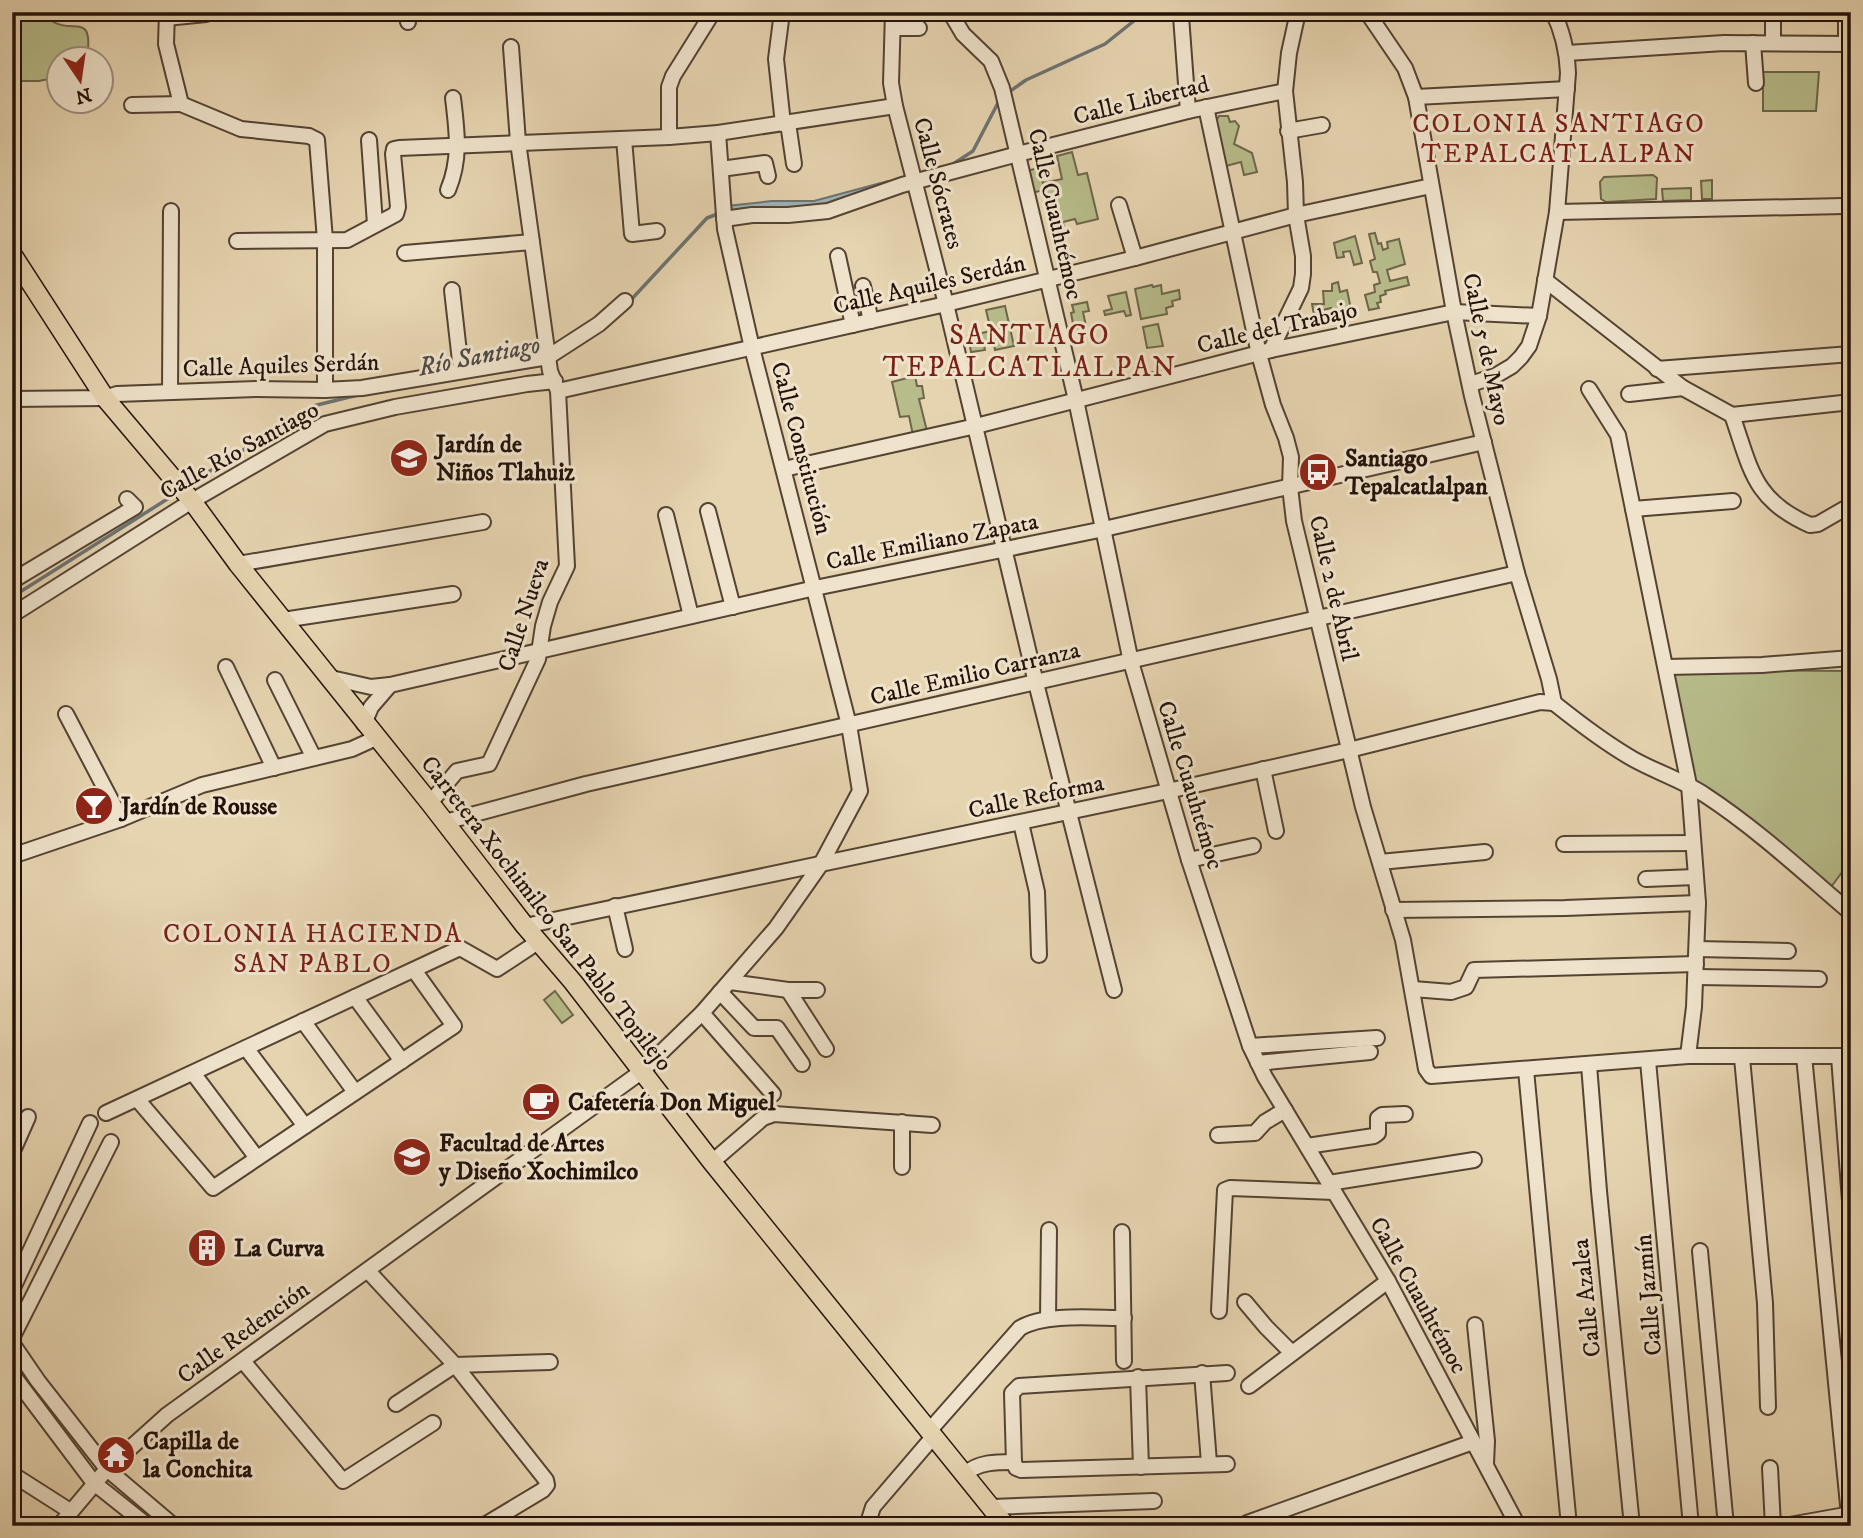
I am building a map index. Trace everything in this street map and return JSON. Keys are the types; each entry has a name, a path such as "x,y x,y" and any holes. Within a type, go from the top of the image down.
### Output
{"main road":[{"name":"Carretera Xochimilco San Pablo Topilejo","path":"12,254 105,398 192,501 238,564 525,926 573,982 712,1162 1006,1526"}],"street":[{"path":"669,137 670,87 673,76 713,12"},
{"path":"782,12 776,59 794,164"},
{"name":"Calle Sócrates","path":"893,12 891,83 895,106 916,182 1036,683 1114,990"},
{"name":"Calle Cuauhtémoc","path":"950,12 963,34 991,61 1004,95 1076,400 1131,662 1189,860 1250,1046 1285,1110 1388,1281 1518,1526"},
{"path":"1265,352 1301,288 1303,256 1296,215 1296,182 1284,91 1298,12"},
{"name":"Calle 5 de Mayo","path":"1367,12 1405,68 1416,97 1454,312 1517,573 1554,703"},
{"path":"1471,384 1494,376 1521,357 1529,346 1539,316 1557,212 1567,89 1567,53 1560,26 1553,12"},
{"path":"1773,12 1773,43"},
{"path":"1567,53 1753,43 1848,44 1846,12"},
{"path":"181,104 169,64 166,15 206,14"},
{"path":"1181,16 1188,111"},
{"path":"894,28 919,28"},
{"path":"1753,43 1756,83"},
{"name":"Calle Nueva","path":"430,803 457,771 489,764 538,659 550,602 566,566 552,372 518,142 511,47"},
{"path":"1416,97 1567,89"},
{"name":"Calle Libertad","path":"724,218 828,211 916,182 1018,154 1188,111 1284,91"},
{"path":"448,190 457,165 458,144 453,98"},
{"path":"132,106 181,104 241,130 309,136 317,140 325,240 325,390"},
{"path":"237,241 346,240 398,212 394,149 718,133 895,106"},
{"name":"Calle 2 de Abril","path":"1206,107 1218,170 1265,352 1273,405 1291,457 1290,487 1294,521 1363,807 1403,940 1426,1069 1431,1076 1526,1070"},
{"path":"1289,131 1322,125"},
{"name":"Calle Constitución","path":"641,1072 702,1013 776,928 821,864 860,791 849,725 816,588 752,348 724,218 718,133"},
{"path":"624,139 632,234 657,231"},
{"path":"369,140 375,224"},
{"path":"721,169 765,163 768,176"},
{"name":"Calle Aquiles Serdán","path":"12,399 105,398 117,394 256,389 362,388 461,370 552,372 752,348 1048,280 1296,215 1431,186"},
{"path":"1119,205 1135,258"},
{"path":"1557,212 1844,206"},
{"path":"170,392 171,211"},
{"path":"405,253 532,242"},
{"path":"838,256 853,325"},
{"path":"1545,280 1657,369 1732,415 1851,402"},
{"path":"863,286 871,321"},
{"path":"452,290 461,370"},
{"path":"552,372 625,301"},
{"name":"Calle del Trabajo","path":"784,469 976,426 1265,352 1454,312 1539,316"},
{"path":"1657,369 1851,354"},
{"name":"Calle Río Santiago","path":"12,615 192,501 325,424 395,407 527,384 552,372"},
{"path":"1629,394 1684,388"},
{"path":"1589,389 1618,435 1689,785 1698,903 1688,1056"},
{"path":"1732,415 1759,489 1777,507 1810,525 1818,524 1851,505"},
{"name":"Calle Emiliano Zapata","path":"331,678 371,687 390,685 816,588 1104,529 1484,442"},
{"path":"12,581 135,507 127,499"},
{"path":"1633,509 1733,501"},
{"path":"708,511 733,607"},
{"path":"666,515 691,616"},
{"path":"238,564 483,522"},
{"name":"Calle Emilio Carranza","path":"444,822 586,784 1517,573"},
{"path":"283,620 453,594"},
{"path":"1667,667 1762,665 1851,658"},
{"path":"226,667 274,768"},
{"path":"275,680 314,758"},
{"path":"365,723 371,707 390,685"},
{"name":"Calle Reforma","path":"525,926 1021,823 1349,750 1540,702 1554,703"},
{"path":"1554,703 1622,752 1689,785 1777,850 1851,913"},
{"path":"66,714 121,819"},
{"path":"12,856 121,819 202,785 352,748 376,738"},
{"path":"1263,769 1276,831"},
{"path":"1021,823 1037,892 1039,956"},
{"path":"1564,844 1693,843"},
{"path":"1189,860 1253,846"},
{"path":"1380,862 1485,852"},
{"path":"1646,879 1695,877"},
{"path":"1393,910 1698,903"},
{"path":"615,906 625,949"},
{"path":"106,1113 460,948 497,969 538,942"},
{"path":"1413,989 1451,992 1466,987 1474,970 1696,963 1788,951"},
{"path":"1696,963 1819,979"},
{"path":"136,1099 213,1188 454,1026 414,970"},
{"path":"725,987 817,990"},
{"path":"725,987 754,1028 777,1028 802,1064"},
{"path":"788,990 826,1049"},
{"path":"355,997 402,1060"},
{"path":"702,1013 773,1094"},
{"path":"303,1021 355,1093"},
{"path":"1250,1046 1377,1038"},
{"path":"246,1048 305,1126"},
{"path":"1258,1063 1370,1052"},
{"path":"1569,1526 1526,1070 1688,1056 1845,1056 1851,1214"},
{"path":"1784,1526 1850,1515 1804,1056"},
{"path":"1742,1058 1765,1303 1768,1407"},
{"name":"Calle Jazmín","path":"1648,1061 1691,1526"},
{"name":"Calle Azalea","path":"1589,1065 1632,1526"},
{"name":"Calle Redención","path":"59,1526 107,1469 167,1415 641,1072"},
{"path":"192,1073 257,1158"},
{"path":"1218,1135 1255,1133 1265,1122 1285,1110"},
{"path":"712,1162 763,1118 774,1114 932,1125"},
{"path":"1307,1146 1374,1136 1378,1133 1378,1118 1382,1115 1405,1114"},
{"path":"12,1153 28,1117"},
{"path":"902,1122 902,1167"},
{"path":"12,1290 90,1123"},
{"path":"111,1142 12,1341 38,1381 107,1469 174,1526"},
{"path":"1219,1311 1225,1190 1332,1187 1474,1160"},
{"path":"1048,1319 1049,1230"},
{"path":"1122,1232 1124,1361"},
{"path":"1700,1251 1726,1526"},
{"path":"368,1271 455,1365 546,1480 547,1485 543,1490 483,1526"},
{"path":"1249,1386 1388,1281"},
{"path":"1245,1302 1291,1352"},
{"path":"867,1526 873,1507 1020,1328 1028,1323 1048,1319 1124,1318"},
{"path":"1475,1325 1487,1441 1486,1466"},
{"path":"243,1361 343,1481 433,1423"},
{"path":"396,1404 455,1365 550,1362"},
{"path":"1202,1373 1209,1464"},
{"path":"1227,1373 1138,1377 1015,1388 1012,1394 1014,1462 1016,1468 1021,1470 1227,1464"},
{"path":"12,1374 18,1389 94,1483 148,1526"},
{"path":"1138,1377 1141,1467"},
{"path":"18,1389 38,1381"},
{"path":"1247,1523 1473,1442"},
{"path":"965,1474 983,1464 1014,1462"},
{"path":"1770,1468 1773,1526"},
{"path":"12,1474 70,1511"},
{"path":"121,1504 131,1492"},
{"path":"992,1507 1154,1501"}],"green space":[{"path":"12,12 49,12 50,20 58,24 84,29 88,46 46,46 46,80 12,81"},
{"path":"1763,72 1819,72 1816,111 1763,111"},
{"path":"1219,116 1228,116 1230,122 1235,121 1239,126 1234,144 1252,153 1257,172 1244,175 1241,162 1222,167 1214,124"},
{"path":"1072,152 1078,175 1087,173 1098,219 1077,224 1075,219 1063,222 1064,227 1053,230 1044,190 1031,193 1026,171 1039,168 1043,183 1062,179 1057,156"},
{"path":"1653,175 1657,178 1656,199 1606,202 1601,199 1600,182 1604,177"},
{"path":"1712,180 1712,199 1702,199 1701,181"},
{"path":"1691,188 1691,200 1663,201 1662,189"},
{"path":"1375,233 1383,250 1388,248 1387,242 1399,239 1405,264 1387,270 1390,281 1407,277 1409,285 1385,291 1386,294 1380,296 1381,302 1377,303 1379,308 1369,310 1365,295 1375,292 1374,285 1380,283 1370,261 1375,259 1369,234"},
{"path":"1355,236 1362,263 1354,265 1350,251 1343,252 1344,257 1337,258 1334,243"},
{"path":"1338,282 1340,292 1347,290 1351,309 1333,313 1331,308 1319,311 1322,325 1316,326 1312,304 1324,304 1323,291 1332,291 1332,284"},
{"path":"1161,285 1162,294 1179,290 1180,299 1172,301 1173,306 1166,308 1167,314 1141,319 1135,289"},
{"path":"1126,292 1131,315 1126,316 1124,311 1105,315 1104,311 1112,309 1108,296"},
{"path":"1087,302 1089,311 1083,312 1086,326 1074,329 1072,305"},
{"path":"1005,306 1014,346 995,350 993,340 983,342 985,350 971,352 968,336 991,331 986,310"},
{"path":"1158,324 1163,346 1147,348 1143,327"},
{"path":"915,376 917,386 922,386 924,398 919,399 927,431 913,435 909,416 900,417 892,382"},
{"path":"1672,670 1851,671 1851,860 1831,887 1690,779"},
{"path":"555,991 573,1015 562,1023 544,1000"}],"water":[{"path":"888,181 895,183 819,207 727,214 727,206 772,201 814,201"}],"waterway":[{"name":"Río Santiago","path":"1006,94 1026,80 1105,44 1145,12"},
{"name":"Río Santiago","path":"950,166 973,151 1000,99"},
{"name":"Río Santiago","path":"629,302 707,218 720,213"},
{"name":"Río Santiago","path":"553,362 610,323"},
{"name":"Río Santiago","path":"508,371 542,365"},
{"name":"Río Santiago","path":"191,483 313,406 362,394"},
{"name":"Río Santiago","path":"12,597 169,498"}],"place":[{"name":"Jardín de Niños Tlahuiz","path":"409,458"},
{"name":"Santiago Tepalcatlalpan","path":"1318,472"},
{"name":"Jardín de Rousse","path":"94,806"},
{"name":"Cafetería Don Miguel","path":"541,1102"},
{"name":"Facultad de Artes y Diseño Xochimilco","path":"412,1157"},
{"name":"La Curva","path":"207,1248"},
{"name":"Capilla de la Conchita","path":"116,1455"}],"district":[{"name":"COLONIA SANTIAGO TEPALCATLALPAN","path":"1559,138"},
{"name":"SANTIAGO TEPALCATLALPAN","path":"1030,350"},
{"name":"COLONIA HACIENDA SAN PABLO","path":"313,948"}]}
